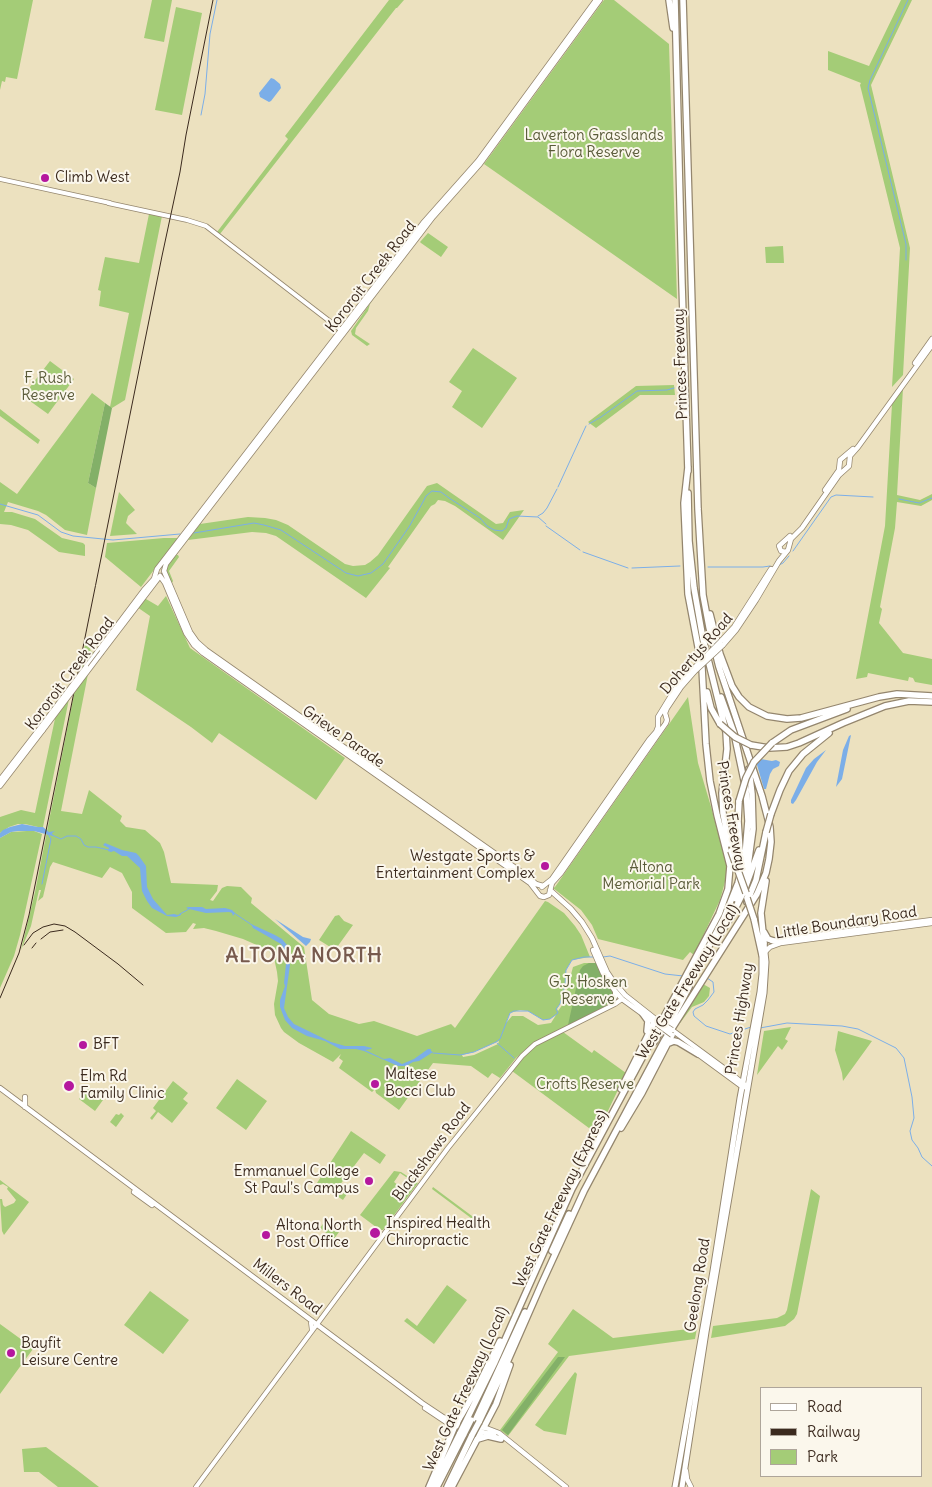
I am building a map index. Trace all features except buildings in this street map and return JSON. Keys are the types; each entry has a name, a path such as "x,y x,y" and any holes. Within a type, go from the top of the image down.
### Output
{"highway":[{"path":"669,0 676,50"},
{"name":"Princes Freeway","path":"675,0 689,541 694,588 703,639"},
{"name":"Princes Freeway","path":"683,0 700,565 712,644 738,723"},
{"name":"Princes Freeway","path":"688,467 684,503 688,594 702,668 710,781 717,816 728,852 731,872 723,906 698,954"},
{"path":"689,541 690,575 694,608 703,652 707,696 720,724 735,737 751,745 769,748 787,747 885,706 909,698 932,696"},
{"path":"700,565 711,620 726,674 735,692 755,710 775,718 794,719 879,697 897,694 909,698"},
{"path":"703,639 726,732 727,748 723,783 723,807 726,829 731,851 764,954"},
{"name":"West Gate Freeway (Express)","path":"698,969 735,892 743,865 748,829 748,800 739,754 703,639"},
{"path":"698,969 735,882 739,859 739,801 746,778 754,762 772,743 784,734 862,704 888,697 932,702"},
{"path":"698,969 743,910 752,892 771,814 789,771 818,740 874,712 909,698"},
{"name":"West Gate Freeway (Local)","path":"473,1420 492,1368 564,1206 609,1119 698,969 760,888 768,866 771,842 770,827 738,723"},
{"name":"West Gate Freeway (Express)","path":"439,1487 468,1436 473,1420 575,1192 660,1031 715,942 734,906 748,866 753,828 750,774 738,723"},
{"path":"715,942 744,891 766,832"},
{"path":"764,943 762,906 771,842"},
{"path":"698,954 726,906"},
{"path":"754,919 764,943"},
{"path":"763,930 767,938 774,941"},
{"name":"Princes Highway","path":"744,1086 764,993 764,954 761,948 764,943"},
{"name":"West Gate Freeway (Local)","path":"698,954 698,969"},
{"path":"666,1042 689,984"},
{"name":"West Gate Freeway (Express)","path":"473,1420 579,1193 689,984"},
{"path":"643,1014 648,1024 643,1046"},
{"path":"609,1119 624,1083 656,1022"},
{"path":"666,1042 671,1032"},
{"name":"Princes Highway","path":"744,1086 745,1072 754,1036"},
{"path":"666,1042 676,1041 699,1052"},
{"name":"West Gate Freeway (Local)","path":"473,1420 525,1322 584,1190 642,1093 666,1042"},
{"name":"Geelong Road","path":"725,1215 740,1098 744,1086"},
{"name":"Geelong Road","path":"681,1486 690,1418 725,1215 744,1086"},
{"path":"428,1487 454,1424 483,1375 534,1274"},
{"path":"468,1436 485,1429 525,1322"},
{"name":"Geelong Road","path":"681,1486 684,1439 690,1418"},
{"path":"468,1436 488,1436 502,1439"},
{"path":"452,1487 468,1436"},
{"name":"West Gate Freeway (Local)","path":"433,1487 468,1436"},
{"name":"West Gate Freeway (Local)","path":"447,1487 468,1436"}],"main road":[{"name":"Kororoit Creek Road","path":"0,786 155,578 157,571 263,437 434,211 482,158 596,0"},
{"name":"Kororoit Creek Road","path":"570,38 600,0"},
{"path":"0,179 193,222 218,236 343,331"},
{"name":"Kororoit Creek Road","path":"263,437 330,344 343,331 345,324 383,278"},
{"path":"334,326 345,324"},
{"path":"330,344 336,333 334,326"},
{"path":"932,339 860,439 839,461 839,470 795,532 779,546 780,550 783,552 788,550 791,539 802,528 839,475 849,465 850,456 932,345"},
{"path":"843,458 849,461"},
{"path":"840,466 846,468"},
{"name":"Kororoit Creek Road","path":"100,651 163,575 166,564 206,509"},
{"path":"782,543 786,543 789,546"},
{"name":"Dohertys Road","path":"722,643 758,591 779,557 780,550"},
{"name":"Dohertys Road","path":"550,890 553,882 656,732 658,727 657,720 676,689 736,630 786,552"},
{"path":"159,578 157,571 160,568 164,571"},
{"name":"Grieve Parade","path":"164,571 192,634 197,642 208,652 537,884 543,886"},
{"name":"Grieve Parade","path":"159,578 165,582 168,593 189,638 203,654 530,883 539,894"},
{"name":"Dohertys Road","path":"605,807 666,721 665,713 667,708 694,670"},
{"path":"662,716 666,721 662,725 657,720 662,716"},
{"name":"Kororoit Creek Road","path":"0,780 42,729"},
{"path":"0,771 7,772"},
{"name":"Dohertys Road","path":"543,886 554,877 599,816"},
{"path":"550,890 549,895 546,897 542,897 539,894 543,886 547,887 571,909 582,922 607,981 615,991 634,1008 656,1022"},
{"name":"Little Boundary Road","path":"764,943 932,921"},
{"name":"Little Boundary Road","path":"764,954 769,948 781,943 932,921"},
{"path":"764,943 781,943"},
{"path":"601,964 622,998 744,1086"},
{"path":"612,1003 615,991"},
{"name":"Blackshaws Road","path":"606,1008 622,998"},
{"name":"Blackshaws Road","path":"196,1487 448,1148 522,1056 535,1044 622,998"},
{"path":"724,1070 739,1076 745,1072"},
{"path":"724,1070 736,1082 744,1086"},
{"path":"736,1082 740,1098"},
{"name":"Millers Road","path":"0,1090 12,1097 316,1326"},
{"name":"Millers Road","path":"0,1090 412,1397 454,1424 485,1429 502,1435 565,1487"},
{"path":"12,1097 24,1097 25,1107"},
{"name":"Millers Road","path":"412,1397 454,1424"},
{"name":"Millers Road","path":"485,1429 502,1439 565,1487"},
{"path":"681,1486 691,1487 685,1467"}],"green space":[{"path":"0,0 33,0 17,79 6,77 5,82 2,81 0,90"},
{"path":"152,0 172,0 164,42 144,38"},
{"path":"389,0 404,0 220,234 217,232 288,139 285,136"},
{"name":"Laverton Grasslands Flora Reserve","path":"604,0 614,0 669,44 677,299 484,164"},
{"path":"901,0 912,0 871,85 910,248 903,375 892,387 900,248 861,83 828,70 828,51 869,66"},
{"path":"176,7 202,13 182,115 155,110"},
{"path":"149,214 162,216 125,400 112,408 110,407 129,313 99,306 101,291 98,290 105,257 139,263"},
{"path":"428,233 448,247 441,257 420,242"},
{"path":"783,246 784,263 766,263 765,247"},
{"path":"378,292 356,328 355,334 370,344 367,346 352,335 351,331"},
{"path":"473,348 517,378 482,428 452,407 462,391 449,382"},
{"name":"F. Rush Reserve","path":"50,361 74,379 48,414 23,396"},
{"path":"674,385 675,395 640,395 596,428 588,422 636,386"},
{"path":"903,388 897,495 920,500 932,494 932,500 921,506 897,502 895,528 880,607 882,609 879,623 903,653 932,659 932,685 915,682 913,678 909,677 908,681 868,673 867,677 856,679 885,526 892,404"},
{"path":"92,393 105,403 88,483 96,488 87,535 65,530 38,511 8,502 4,512 12,512 35,519 62,538 83,543 85,545 85,556 59,552 28,530 0,524 0,482 17,494"},
{"path":"105,403 112,408 96,488 88,483"},
{"path":"0,409 40,440 38,444 0,416"},
{"path":"437,483 496,524 503,523 510,512 524,510 503,540 455,506 438,500 431,506 388,567 390,568 366,598 276,536 252,532 188,540 200,524 248,517 265,518 288,525 345,564 353,566 365,565 378,555 427,486"},
{"path":"119,492 135,510 128,516 126,523 137,534 110,536"},
{"path":"178,538 141,587 105,557 107,543"},
{"path":"176,555 179,557 169,571 172,583 165,569"},
{"path":"166,596 190,648 345,758 316,800 219,733 212,743 136,690 150,616 137,607 143,599 158,606"},
{"path":"85,645 91,648 90,650 93,653 78,675"},
{"name":"G.J. Hosken Reserve","path":"87,672 61,811 82,814 89,790 122,816 120,821 126,827 145,830 160,843 171,883 218,885 217,891 210,900 213,901 222,888 227,886 241,887 252,898 251,903 304,947 312,1000 329,1014 359,1024 374,1021 417,1036 451,1024 455,1028 545,901 564,913 575,926 590,957 572,960 566,970 565,985 558,1011 563,1004 573,967 584,963 596,963 614,993 609,1003 532,1044 516,1058 500,1078 492,1073 488,1078 471,1066 433,1063 399,1110 376,1093 375,1089 372,1092 339,1068 343,1061 339,1058 341,1054 333,1062 299,1043 284,1032 275,1015 274,1004 278,981 274,958 268,950 243,939 216,931 204,928 193,929 196,924 193,923 186,932 166,933 132,908 132,892 122,873 110,867 102,878 53,862 50,867 43,897 38,901 41,890 39,890 31,926 21,950 35,892 75,689","holes":["520,1010 528,1011 543,1020 550,1019 556,1015 551,1023 538,1025 523,1016 512,1016 506,1023 510,1013","499,1041 498,1044 474,1055 463,1057 462,1055"]},
{"name":"Altona Memorial Park","path":"688,697 698,763 728,871 720,900 694,955 690,952 683,960 598,939 592,925 581,910 553,888"},
{"path":"69,699 43,827 18,824 0,833 0,817 21,810 35,813 56,714"},
{"path":"34,831 42,834 20,935 14,956 0,988 0,838 11,832"},
{"path":"339,915 344,921 353,925 335,950 319,940 335,916"},
{"name":"G.J. Hosken Reserve","path":"589,963 596,963 614,996 604,1007 568,1025 580,970"},
{"path":"703,984 710,988 709,996 704,1002 692,1007 680,1023 678,1022"},
{"path":"791,1027 785,1039 788,1041 782,1050 778,1046 757,1075 764,1031"},
{"path":"838,1031 872,1041 843,1081 835,1050"},
{"name":"Crofts Reserve","path":"563,1032 592,1053 594,1050 626,1073 597,1134 512,1071 532,1048"},
{"path":"237,1079 267,1101 246,1130 216,1108"},
{"path":"173,1081 188,1093 183,1099 188,1103 172,1123 158,1112 152,1120 150,1118 156,1111 153,1108"},
{"path":"87,1088 103,1100 95,1111 79,1099"},
{"path":"121,1113 124,1116 116,1127 110,1122 116,1114 119,1115"},
{"path":"351,1131 386,1155 380,1164 364,1153 336,1190 339,1188 343,1191 340,1194 342,1195 344,1192 347,1194 343,1200 317,1183"},
{"path":"394,1171 401,1172 418,1183 383,1230 380,1230 360,1215","holes":["400,1173 415,1183 408,1193 394,1182"]},
{"path":"0,1180 29,1202 4,1235 2,1231 0,1199 2,1199 5,1207 16,1200 7,1189 8,1187 3,1184 0,1185"},
{"path":"433,1187 476,1219 475,1221 432,1189"},
{"path":"811,1189 820,1196 797,1314 794,1319 785,1326 711,1338 713,1326 777,1318 785,1314"},
{"path":"325,1221 339,1232 334,1239 320,1228"},
{"path":"447,1285 467,1300 434,1344 404,1321 407,1318 417,1326"},
{"path":"150,1291 189,1320 163,1354 124,1325"},
{"path":"573,1309 613,1338 697,1328 695,1339 569,1356 508,1436 500,1430 558,1352 548,1344"},
{"path":"0,1324 33,1349 0,1394"},
{"path":"558,1357 565,1357 508,1435 502,1430"},
{"path":"575,1372 577,1374 566,1435 544,1431 535,1425"},
{"path":"46,1447 99,1487 58,1487 39,1472 24,1472 22,1449"}],"water":[{"path":"271,78 280,84 281,88 269,102 260,97 259,93"},
{"path":"851,735 842,779 836,787 843,750"},
{"path":"826,750 817,762 796,800 793,804 791,803 806,768"},
{"path":"755,758 780,762 779,766 773,769 770,774 766,789 764,789"},
{"path":"22,824 43,827 49,832 55,831 52,833 53,836 34,831 18,831 11,832 0,838 0,833 3,830"},
{"path":"105,843 136,853 146,866 147,887 153,899 167,915 178,915 181,913 181,915 176,917 167,916 152,908 142,891 140,868 127,856 122,856 114,851 108,851 109,848 103,845"},
{"path":"202,907 206,909 225,908 235,913 233,916 229,912 206,913 186,908"},
{"path":"275,919 303,937 311,939 310,942 306,946"},
{"path":"251,924 282,939 287,945 290,965 284,1008 294,1024 331,1042 345,1046 372,1048 365,1050 384,1059 390,1058 402,1064 414,1059 428,1049 431,1049 433,1052 419,1061 406,1066 398,1066 364,1051 340,1049 292,1028 285,1020 280,1007 280,1000 285,986 286,964 284,949 281,944 253,928"}],"waterway":[{"path":"201,115 205,94 210,34 217,0"},
{"path":"906,260 906,244 868,88 908,0"},
{"path":"589,424 637,391 674,388"},
{"path":"558,487 586,426"},
{"path":"538,516 547,508 557,489"},
{"path":"194,533 254,523 264,525 281,530 346,573 358,576 371,573 383,564 409,527 426,496 432,491 441,492 480,518 487,526 494,530 502,531 506,528 509,519 517,516 538,517 546,524"},
{"path":"793,551 831,497 836,495 873,497"},
{"path":"899,499 919,503 932,498"},
{"path":"0,504 38,515 61,532 73,536 113,540 180,534"},
{"path":"546,526 580,550"},
{"path":"583,552 628,568"},
{"path":"779,565 789,556"},
{"path":"632,568 680,566"},
{"path":"708,567 770,566"},
{"path":"42,884 51,839 48,834"},
{"path":"52,835 61,839 67,836 76,836 88,847 109,850"},
{"path":"180,914 189,909"},
{"path":"234,913 252,925"},
{"path":"603,957 610,956 665,974 683,976"},
{"path":"433,1053 460,1055 474,1052 496,1042 500,1039 510,1013 514,1011 528,1011 543,1020 550,1019 558,1013 556,1009 560,1004 565,985 566,970 572,960 594,957"},
{"path":"707,978 713,982 714,992 703,1005 695,1009 693,1012 694,1016 706,1026 730,1034 751,1027"},
{"path":"760,1028 787,1023 842,1026 858,1029 896,1048 904,1058 912,1097 914,1118 910,1131 912,1140 922,1157 932,1166"},
{"path":"497,1043 514,1058"}],"railway":[{"path":"0,998 19,953 29,915 180,172 213,0"},
{"path":"24,945 33,933 43,927 54,924 65,926 118,964 143,985"},
{"path":"41,939 50,932 63,930"},
{"path":"32,948 36,943"}],"place":[{"name":"Climb West","path":"45,178"},
{"name":"Westgate Sports & Entertainment Complex","path":"545,866"},
{"name":"BFT","path":"83,1045"},
{"name":"Maltese Bocci Club","path":"375,1084"},
{"name":"Elm Rd Family Clinic","path":"69,1086"},
{"name":"Emmanuel College St Paul's Campus","path":"369,1181"},
{"name":"Inspired Health Chiropractic","path":"375,1233"},
{"name":"Altona North Post Office","path":"266,1235"},
{"name":"Bayfit Leisure Centre","path":"11,1353"}],"district":[{"name":"ALTONA NORTH","path":"304,956"}]}
